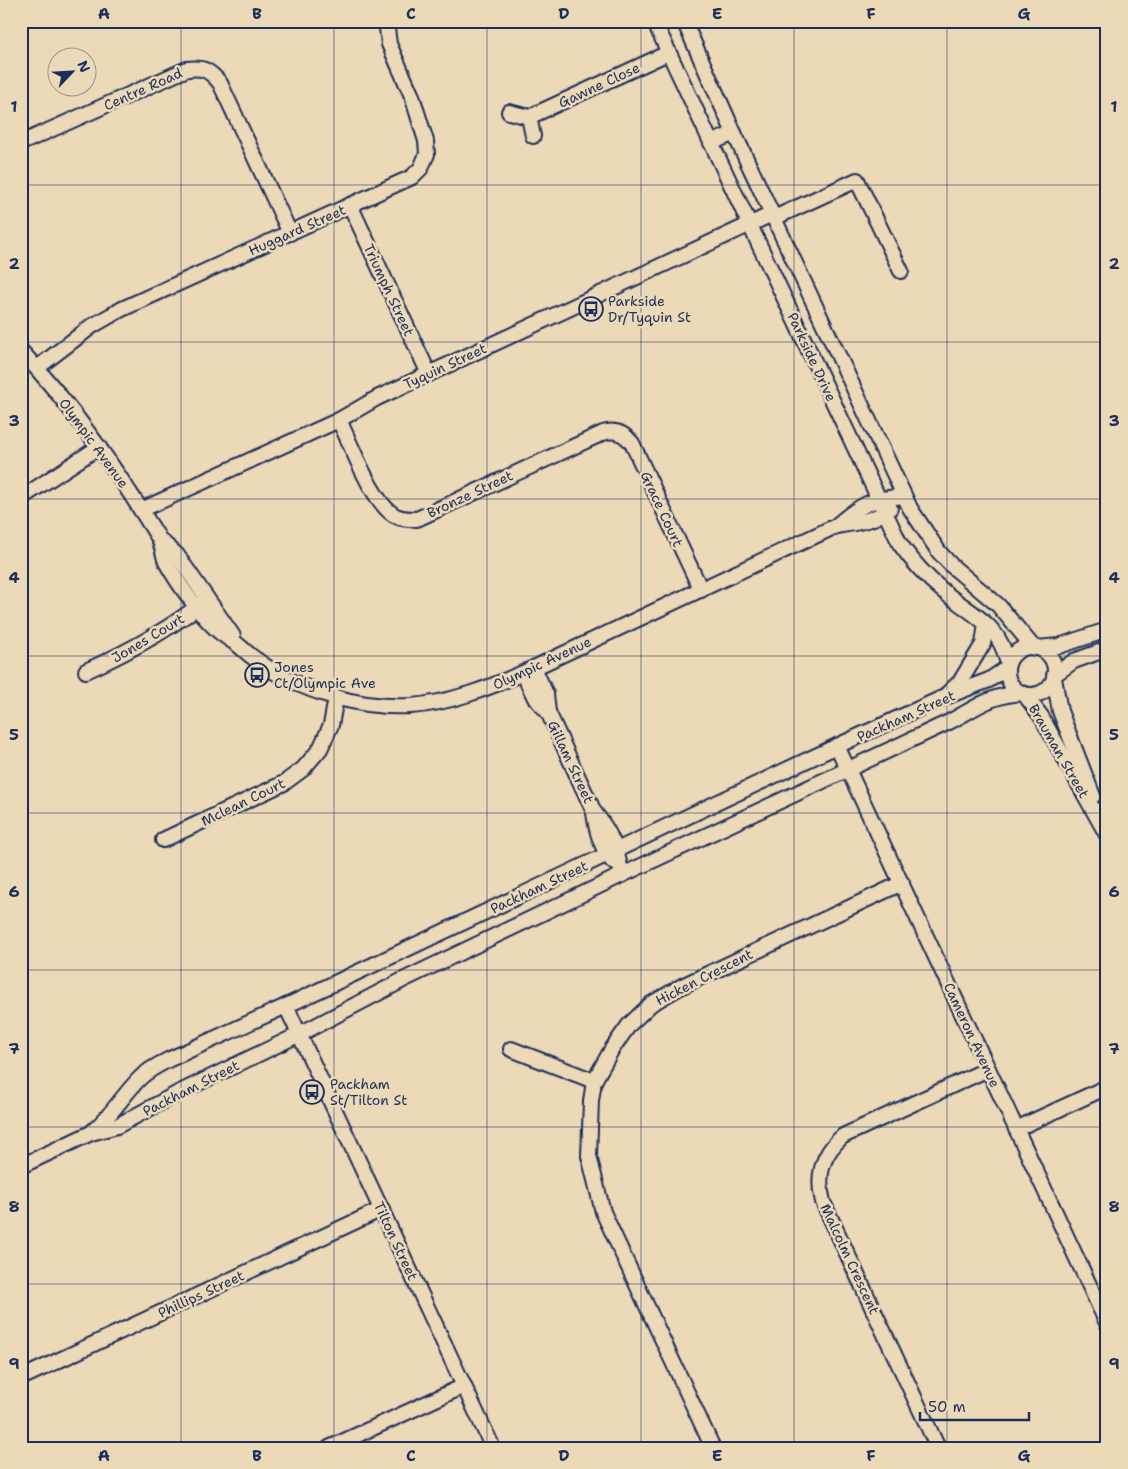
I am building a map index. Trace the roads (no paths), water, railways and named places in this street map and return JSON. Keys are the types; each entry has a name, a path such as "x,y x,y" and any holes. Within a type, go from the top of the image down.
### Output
{"street":[{"name":"Huggard Street","path":"37,368 92,326 122,309 412,177 421,168 427,154 426,141 412,96 389,44 386,21"},
{"name":"Parkside Drive","path":"654,21 900,544 915,564 943,592 986,624 1000,640 1004,649 1007,666"},
{"name":"Parkside Drive","path":"684,21 734,133 904,496 921,527 952,566 998,605 1035,648"},
{"name":"Gawne Close","path":"529,117 668,53"},
{"name":"Centre Road","path":"21,143 187,69 199,68 212,73 220,83 290,233"},
{"path":"509,112 529,117 533,136"},
{"path":"711,143 734,133"},
{"name":"Tyquin Street","path":"141,510 339,420 377,398 750,224 857,180 901,271"},
{"name":"Triumph Street","path":"350,205 429,374"},
{"name":"Olympic Avenue","path":"21,351 69,407 99,447 160,540 177,555 202,603 239,646 258,662 310,689 336,698 372,704 411,706 450,700 483,690 836,526 856,509 878,499 904,496"},
{"name":"Bronze Street","path":"339,420 382,505 392,514 403,519 417,519 603,433 619,432"},
{"name":"Grace Court","path":"619,432 625,435 632,444 701,590"},
{"path":"21,498 99,447"},
{"path":"885,513 904,496"},
{"name":"Olympic Avenue","path":"836,526 861,522 885,513"},
{"name":"Jones Court","path":"86,671 108,661 166,628 202,603"},
{"path":"940,699 958,684 966,674 985,641 986,624"},
{"path":"1107,630 1059,646 1019,650 1013,654 1007,666 1007,675 1014,689 1023,694 1035,695 1048,688 1054,677 1074,660 1107,649"},
{"path":"1035,648 1042,650 1049,656 1054,665 1054,677"},
{"name":"Packham Street","path":"91,1133 106,1120 141,1077 153,1068 838,746 940,699 989,680 1007,666"},
{"name":"Gillam Street","path":"529,670 535,698 548,712 594,812 605,825 612,853 622,875"},
{"name":"Brauman Street","path":"1054,677 1060,711 1075,764 1107,834"},
{"name":"Packham Street","path":"21,1166 91,1133 117,1126 180,1092 300,1034 403,980 622,875 849,770 949,722 992,698 1023,694"},
{"name":"Brauman Street","path":"1023,694 1075,764"},
{"name":"Mclean Court","path":"163,840 284,783 303,769 320,749 331,725 336,698"},
{"name":"Cameron Avenue","path":"838,746 1107,1323"},
{"name":"Hicken Crescent","path":"713,1448 603,1212 589,1156 591,1101 594,1081 629,1024 651,1004 682,986 902,883"},
{"name":"Tilton Street","path":"286,1006 492,1448"},
{"path":"511,1049 594,1081"},
{"name":"Malcolm Crescent","path":"938,1448 822,1202 819,1188 820,1174 826,1154 843,1136 988,1069"},
{"path":"1016,1129 1107,1087"},
{"name":"Phillips Street","path":"21,1378 382,1209"},
{"path":"329,1448 464,1386"}],"place":[{"name":"Parkside Dr/Tyquin St","path":"591,309"},
{"name":"Jones Ct/Olympic Ave","path":"257,675"},
{"name":"Packham St/Tilton St","path":"312,1092"}]}
